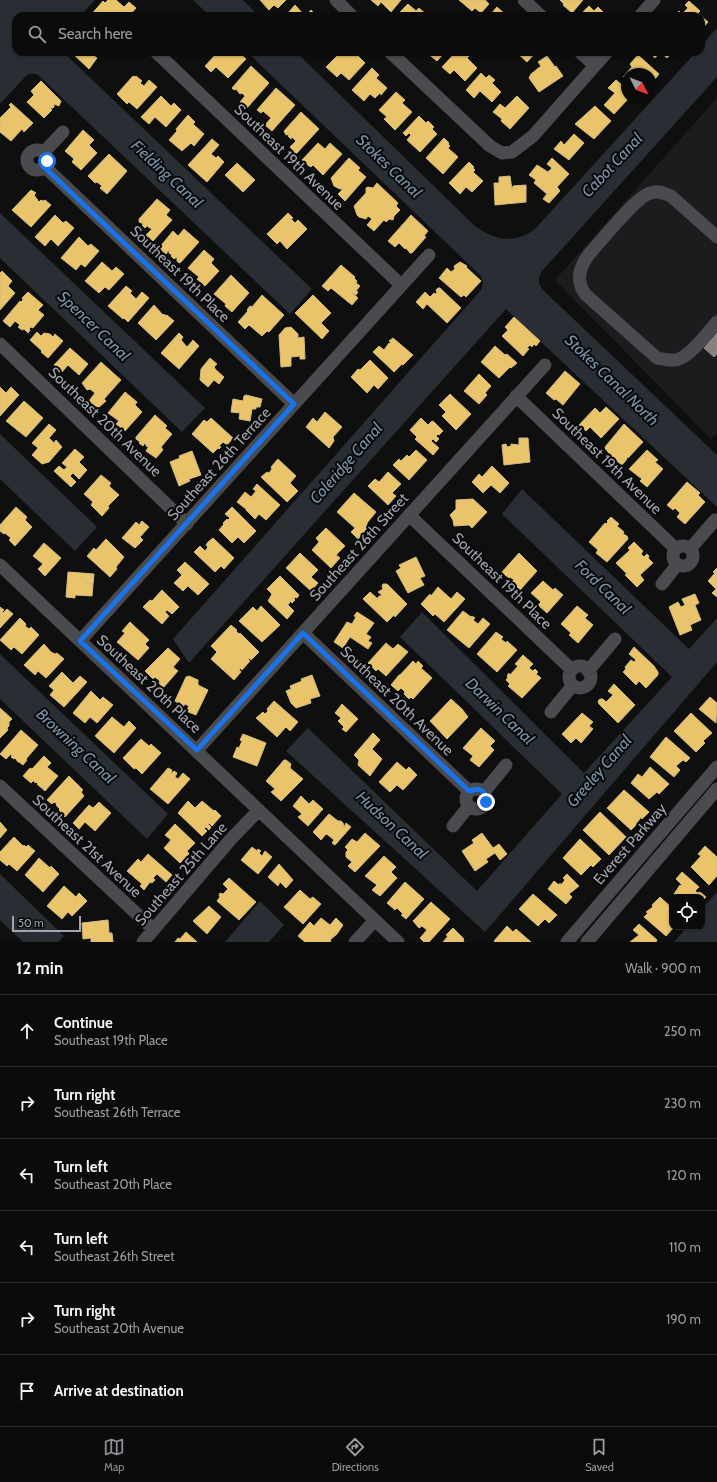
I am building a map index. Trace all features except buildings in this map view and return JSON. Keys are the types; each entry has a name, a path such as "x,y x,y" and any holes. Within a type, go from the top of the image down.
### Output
{"street":[{"path":"336,0 348,12"},
{"path":"524,0 537,12"},
{"path":"644,12 654,0"},
{"name":"Southeast 19th Avenue","path":"160,56 401,285"},
{"path":"394,56 490,146 502,153 512,152 532,136 603,56"},
{"path":"584,56 594,65"},
{"path":"44,152 63,132"},
{"path":"38,150 44,152 47,161 42,169 35,170 29,166 27,160 32,152 38,150"},
{"name":"Southeast 19th Place","path":"44,167 294,404"},
{"path":"717,237 671,196 664,193 651,192 639,199 590,253 584,262 579,275 581,288 585,294 658,358 678,360 689,352 717,322"},
{"name":"Southeast 26th Terrace","path":"80,641 429,255"},
{"name":"Southeast 20th Avenue","path":"0,344 187,524"},
{"name":"Southeast 26th Street","path":"197,750 545,365"},
{"name":"Southeast 19th Avenue","path":"516,396 676,549"},
{"name":"Southeast 19th Place","path":"409,515 572,670"},
{"path":"690,549 715,520"},
{"path":"685,546 690,549 693,555 692,561 687,565 677,565 673,557 676,549 685,546"},
{"name":"Southeast 20th Place","path":"0,565 398,942"},
{"path":"662,584 677,565"},
{"name":"Southeast 20th Avenue","path":"303,633 469,791"},
{"path":"588,671 615,639"},
{"path":"580,666 588,671 590,677 588,684 583,687 576,687 573,685 570,680 570,673 572,670 580,666"},
{"path":"551,712 573,685"},
{"path":"484,792 506,765"},
{"name":"Everest Parkway","path":"567,942 717,767"},
{"name":"Southeast 21st Avenue","path":"0,786 153,929"},
{"path":"478,789 484,792 486,795 486,802 482,807 476,809 467,804 466,797 469,791 478,789"},
{"name":"Everest Parkway","path":"587,942 717,789"},
{"path":"453,826 469,806"},
{"name":"Southeast 25th Lane","path":"143,942 231,839 259,810"},
{"path":"355,942 375,920"}],"shaded area":[{"path":"717,98 717,433 711,439 555,280"}],"water":[{"name":"Fielding Canal","path":"0,0 95,0 84,12 12,12 12,56 67,56 312,289 290,314 37,74 29,74 25,77 0,104"},
{"path":"193,0 243,0 255,12 206,12"},
{"path":"717,28 717,77 542,271 539,280 543,290 717,455 717,507 506,309 189,663 173,639 481,290 483,283 481,276 251,56 300,56 476,227 498,238 513,239 527,234 535,229 649,104 657,104 657,95 692,56 705,56 705,42"},
{"name":"Spencer Canal","path":"0,213 205,408 182,432 0,258"},
{"path":"0,434 97,527 75,551 0,479"},
{"path":"522,489 689,649 717,618 717,662 485,932 286,751 308,728 477,891 562,794 400,637 422,612 584,773 672,677 502,514"},
{"name":"Browning Canal","path":"0,654 168,814 147,839 0,699"},
{"path":"0,874 64,936 58,942 23,942 0,920"},
{"path":"717,892 717,942 674,942 684,930 705,930 705,906"},
{"path":"260,901 284,925 269,942 225,942"}],"route":[{"path":"47,161 44,167 294,404 80,641 197,750 303,633 469,791 478,789 484,792 486,795 486,802"}],"water label":[{"name":"Cabot Canal","path":"612,165"},
{"name":"Stokes Canal","path":"389,166"},
{"name":"Stokes Canal North","path":"612,380"},
{"name":"Coleridge Canal","path":"346,463"},
{"name":"Ford Canal","path":"603,587"},
{"name":"Darwin Canal","path":"500,711"},
{"name":"Greeley Canal","path":"599,771"},
{"name":"Hudson Canal","path":"392,825"}]}
